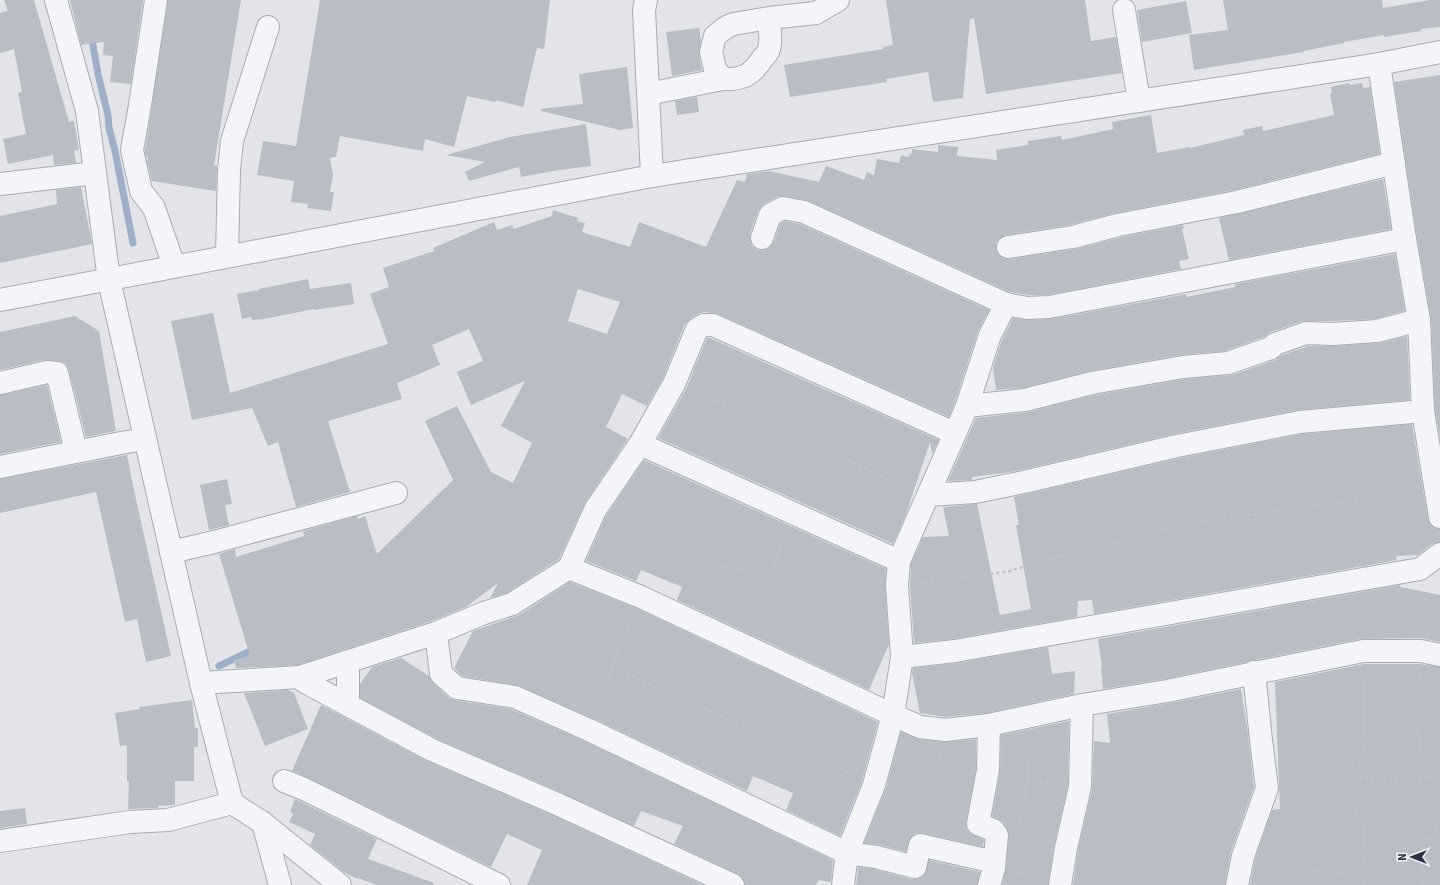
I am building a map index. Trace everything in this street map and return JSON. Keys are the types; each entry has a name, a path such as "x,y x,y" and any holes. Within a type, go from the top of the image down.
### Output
{"street":[{"path":"56,0 87,111 95,173 117,278 145,439 188,548 217,682 232,803"},
{"path":"156,0 132,150 141,191 154,208 164,268"},
{"path":"646,0 644,10 652,176"},
{"path":"723,79 715,69 711,52 715,36 725,28 733,24 769,18 816,14 838,0"},
{"path":"1124,10 1138,101"},
{"path":"648,94 723,79 734,80 744,77 755,69 769,50 769,18"},
{"path":"227,256 229,170 232,140 268,27"},
{"path":"0,300 652,176 1379,64 1440,52"},
{"path":"1379,64 1405,239 1419,320 1423,411 1440,517"},
{"path":"1008,247 1073,237 1118,225 1237,202 1394,163"},
{"path":"0,184 95,173"},
{"path":"762,238 770,214 783,208 804,212 1006,304 1027,308 1049,307 1405,239"},
{"path":"843,885 847,853 874,784 893,716 902,658 897,585 899,561 967,406 990,335 1006,304"},
{"path":"967,406 1025,400 1092,383 1183,367 1228,363 1271,348 1275,344 1306,333 1333,334 1377,331 1419,320"},
{"path":"217,682 300,677 436,634 484,613 512,604 569,568 595,510 640,444 674,384 698,329 704,325 713,325 954,433"},
{"path":"0,383 47,372 57,373 76,452"},
{"path":"928,497 975,492 1177,446 1300,422 1423,411"},
{"path":"0,466 145,439"},
{"path":"640,444 899,561"},
{"path":"188,548 396,493"},
{"path":"902,658 963,649 1420,569 1440,554"},
{"path":"569,568 641,597 893,716 920,727 944,730 990,725 1082,705 1167,691 1254,672 1363,651 1431,653"},
{"path":"436,634 441,674 457,688 514,697 589,730 847,853 876,857 915,867 920,845 990,861 991,877"},
{"path":"348,662 348,705"},
{"path":"1237,885 1243,856 1267,788 1260,740 1254,672"},
{"path":"300,677 305,682 432,750 555,803 733,885"},
{"path":"1060,883 1066,848 1080,787 1082,705"},
{"path":"990,725 988,770 978,824 1007,837 991,877"},
{"path":"284,782 304,789 499,885"},
{"path":"0,840 130,822 168,820 232,803 263,823 340,885"},
{"path":"263,823 280,885"},
{"path":"269,885 272,855"}],"path":[{"path":"674,384 755,417 786,434 928,497"},
{"path":"897,585 1006,572 1060,556 1176,526 1207,520 1367,498"},
{"path":"519,621 541,633 566,643 583,654 874,784"},
{"path":"1363,651 1365,758 1360,760 1356,814 1365,817 1364,885"},
{"path":"1422,885 1422,839 1437,840 1429,776 1422,759 1413,705 1407,700 1405,685 1420,681 1431,653"},
{"path":"1028,716 1031,733 1027,781 1007,837 1066,848"},
{"path":"920,845 921,815 937,768 944,730"},
{"path":"1359,778 1422,780 1429,776 1440,775"},
{"path":"1027,781 1080,787"},
{"path":"1243,856 1305,871 1338,872 1364,876"},
{"path":"580,868 610,883 612,880 622,885"},
{"path":"991,877 1060,883"}],"building":[{"path":"4,0 34,0 69,122 74,121 79,150 74,151 76,163 54,165 53,155 8,164 3,139 26,134 18,93 22,92 14,49 0,53 0,13 8,11"},
{"path":"70,0 143,0 131,84 110,82 113,56 103,55 104,42 81,45"},
{"path":"168,0 241,0 214,165 217,166 216,191 152,181 147,162 148,157 146,157 145,150"},
{"path":"320,0 550,0 544,49 537,48 523,107 496,100 495,102 467,96 454,147 425,139 423,151 340,136 336,157 330,158 333,175 330,192 334,192 331,211 307,208 308,204 291,202 294,181 257,175 263,141 296,146"},
{"path":"886,0 1085,0 1091,41 1116,37 1122,73 986,94 974,18 970,19 963,98 933,102 928,72 886,79 887,82 790,97 784,65 883,49 883,47 893,45"},
{"path":"1223,0 1382,0 1383,8 1430,0 1440,0 1440,27 1421,29 1421,31 1384,37 1384,35 1344,42 1304,52 1194,70 1189,35 1228,30"},
{"path":"1186,1 1192,33 1142,42 1137,10"},
{"path":"699,28 701,40 699,55 702,70 672,76 666,32"},
{"path":"627,67 633,128 620,130 541,111 541,109 583,104 579,74"},
{"path":"1440,75 1440,438 1435,410 1431,318 1417,237 1394,82"},
{"path":"1349,83 1350,85 1362,83 1363,88 1370,87 1380,154 1234,190 1116,213 1070,225 1006,235 1000,238 996,243 996,249 999,255 1004,259 1010,259 1075,249 1121,237 1183,225 1184,229 1182,229 1189,259 1179,261 1181,269 1048,295 1028,295 1010,292 809,201 785,196 777,197 764,204 758,211 750,234 750,240 752,246 758,250 764,250 770,247 774,242 780,224 785,221 800,224 989,310 978,331 949,417 718,314 704,312 698,314 685,324 663,378 647,406 622,394 606,427 628,439 585,503 559,559 507,593 490,598 498,583 466,607 432,621 298,665 236,668 234,660 250,656 219,554 235,549 236,557 304,536 303,531 357,516 358,519 365,516 377,554 453,480 425,421 457,406 491,472 513,483 532,443 501,426 525,381 471,405 457,372 483,361 469,329 432,345 440,365 397,383 402,399 328,421 350,492 296,507 278,442 268,446 252,408 192,420 171,321 213,313 230,393 388,344 370,294 389,287 383,268 434,251 433,248 494,222 497,230 512,225 514,229 552,216 553,210 578,218 577,221 585,223 582,232 630,247 639,222 706,247 737,180 745,182 747,174 769,171 819,182 826,166 864,180 867,172 874,175 877,159 899,163 901,155 909,157 910,153 912,154 912,149 938,152 938,145 958,147 957,156 997,160 996,150 1028,145 1028,141 1061,136 1062,140 1113,129 1112,122 1151,115 1157,153 1190,148 1244,135 1243,130 1262,126 1263,131 1334,115 1330,94 1332,93 1331,87","holes":["578,289 620,302 607,334 568,321"]},
{"path":"697,97 699,112 677,115 675,101"},
{"path":"586,124 591,166 521,177 519,167 469,181 465,172 485,162 446,155 510,137"},
{"path":"1383,179 1391,229 1229,260 1219,218"},
{"path":"81,187 92,244 0,263 0,216 57,204 56,190"},
{"path":"1395,254 1405,311 1375,319 1302,321 1225,351 1181,355 1090,371 1023,388 996,390 993,367 1002,340 1013,318 1028,320 1051,319 1186,294 1186,297 1235,287 1235,284"},
{"path":"308,279 310,289 351,283 354,304 314,309 264,319 252,320 251,317 242,319 237,294"},
{"path":"75,316 99,331 116,431 86,437 69,370 65,363 44,360 0,370 0,332"},
{"path":"1407,336 1410,400 1298,410 1174,434 1021,470 972,477 972,480 948,481 976,418 1028,412 1095,395 1185,379 1232,375 1275,360 1282,355 1308,346 1378,343"},
{"path":"707,338 710,338 939,440 932,454 930,442 906,514 893,544 658,438 686,389"},
{"path":"47,385 61,442 0,454 0,395"},
{"path":"1412,424 1428,519 1431,525 1440,529 1440,542 1432,544 1418,555 1396,556 1397,560 1094,614 1092,600 1078,601 1077,617 953,639 914,643 910,585 911,564 923,537 949,536 943,507 977,504 1000,615 1031,609 1016,525 1019,525 1014,497 1180,458 1302,434"},
{"path":"127,455 171,656 146,662 137,619 125,622 96,492 0,513 0,479"},
{"path":"644,460 886,569 885,586 889,644 869,690 677,600 682,587 641,570 636,581 586,561 606,516"},
{"path":"227,479 232,504 225,505 229,525 209,530 200,485"},
{"path":"570,582 636,608 878,722 862,781 840,836 786,810 793,793 753,776 747,791 520,686 462,676 454,668 473,631 519,615"},
{"path":"1400,585 1400,587 1440,595 1440,642 1421,638 1360,639 1165,679 1103,689 1098,639"},
{"path":"1048,647 1052,674 1075,671 1074,694 987,713 945,717 920,713 912,673 913,668 957,663"},
{"path":"401,658 429,676 433,683 449,698 511,709 584,741 833,860 831,882 819,880 816,885 745,885 743,878 738,874 674,844 683,826 641,811 634,826 560,792 437,739 360,698 360,684 372,667"},
{"path":"1364,664 1420,664 1440,667 1440,885 1250,885 1255,859 1272,810 1280,809 1275,682"},
{"path":"1241,689 1254,787 1231,852 1225,885 1073,885 1078,850 1092,790 1094,741 1110,743 1107,714"},
{"path":"287,690 294,693 308,729 265,746 244,693"},
{"path":"192,700 195,728 198,728 198,747 194,747 194,781 175,781 175,805 158,806 158,808 128,809 129,781 127,781 127,745 120,746 115,713 140,709 139,707"},
{"path":"321,705 427,761 550,814 703,885 527,885 542,850 507,834 491,867 292,771"},
{"path":"1069,721 1068,785 1054,846 1048,885 1002,885 1006,869 1009,836 1007,828 1003,822 992,816 1000,772 1001,735"},
{"path":"901,732 918,739 944,742 976,739 976,769 966,827 969,833 984,840 983,847 922,833 916,833 911,837 906,852 864,843 886,788"},
{"path":"295,799 377,839 368,859 434,883 433,885 377,885 345,873 310,845 315,834 289,822 293,814 290,812"},
{"path":"25,808 27,824 0,828 0,811"},
{"path":"929,860 980,872 977,885 856,885 858,867 918,879 924,875"}],"waterway":[{"path":"93,34 92,40 98,74 108,115 109,128 133,243"},
{"path":"219,666 257,648"}]}
